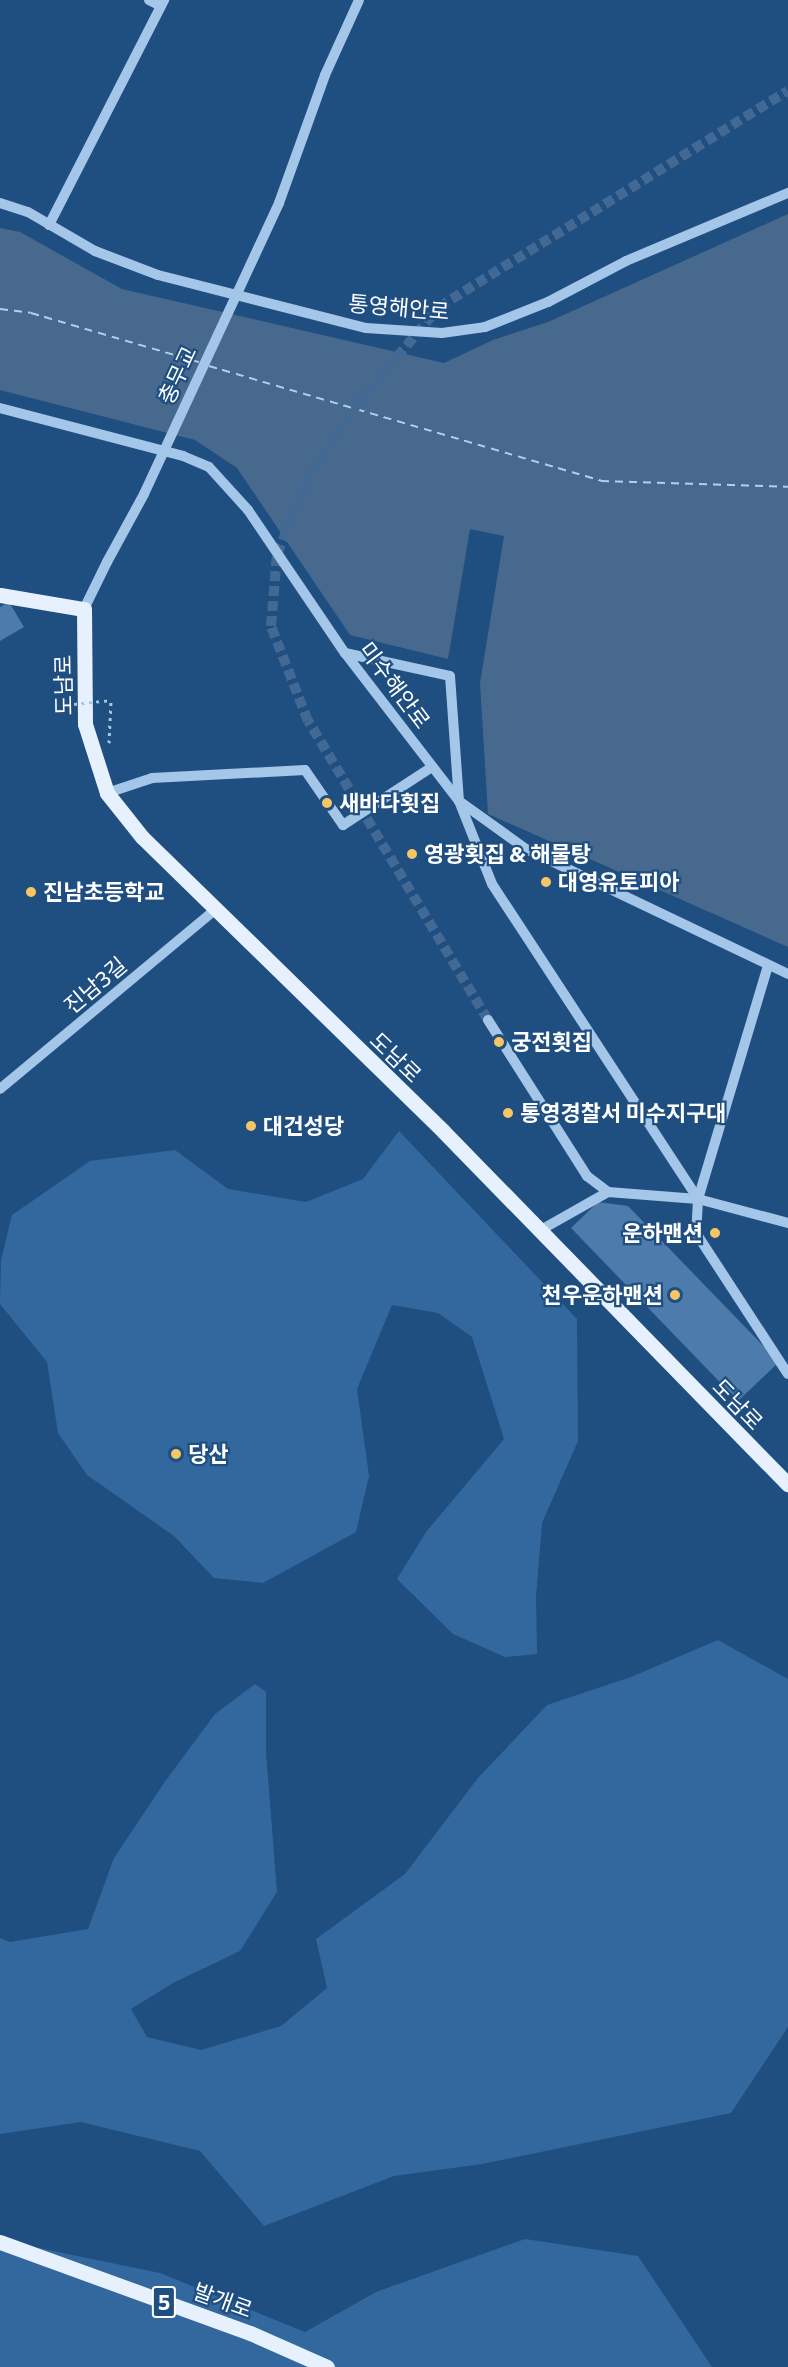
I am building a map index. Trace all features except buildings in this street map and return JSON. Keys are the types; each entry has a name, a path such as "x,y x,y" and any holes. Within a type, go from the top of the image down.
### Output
{"main road":[{"path":"0,595 84,609"},
{"name":"도남로","path":"84,609 85,724 107,793 142,837 443,1131 788,1485"},
{"name":"발개로","path":"0,2242 250,2333 327,2367"}],"street":[{"path":"49,225 163,3 149,0"},
{"name":"충무교","path":"84,609 144,494 279,203 325,75 359,0"},
{"name":"통영해안로","path":"0,203 28,212 95,251 158,275 366,328 442,333 485,327 538,306 626,261 788,193"},
{"name":"미수해안로","path":"0,408 183,456 209,467 248,510 345,653 459,801 526,849 788,974"},
{"path":"345,653 450,676 459,801 492,884 698,1199"},
{"path":"107,793 152,778 305,770 343,825 432,767"},
{"name":"진남3길","path":"0,1089 215,910"},
{"path":"768,966 698,1199 696,1233 788,1374"},
{"path":"488,1020 587,1176 608,1192 698,1199 788,1222"},
{"path":"539,1231 608,1192"}],"path":[{"path":"74,704 111,700 111,749"}],"shaded area":[{"path":"788,214 788,947 488,814 480,683 504,536 470,529 448,659 350,635 237,468 195,440 0,390 0,228 20,232 122,289 444,363 493,340 548,322"},
{"path":"399,1131 577,1319 578,1441 542,1523 536,1597 537,1654 505,1657 453,1634 397,1579 426,1532 504,1439 472,1337 438,1313 392,1305 357,1389 369,1476 356,1532 263,1583 214,1578 174,1536 87,1475 58,1433 47,1362 0,1304 1,1260 12,1215 90,1161 175,1150 228,1189 306,1202 363,1179"},
{"path":"718,1640 788,1679 788,2027 731,2113 482,2164 394,2176 264,2226 200,2151 81,2122 0,2134 0,1938 10,1942 88,1929 114,1858 164,1783 215,1714 255,1684 266,1692 266,1752 277,1892 240,1951 173,1983 131,2009 147,2037 201,2050 281,2026 327,1988 316,1939 405,1874 478,1778 547,1705 631,1677"},
{"path":"525,2239 638,2256 712,2367 0,2367 0,2240 160,2273 305,2332 376,2292"}],"ferry route":[{"path":"0,309 31,313 199,362"},
{"path":"209,366 601,481 788,487"}],"tunnel":[{"path":"488,1020 308,721 271,626 277,554 312,471 358,403 439,307 788,91"}],"place":[{"name":"새바다횟집","path":"327,803"},
{"name":"영광횟집 & 해물탕","path":"412,854"},
{"name":"대영유토피아","path":"546,882"},
{"name":"진남초등학교","path":"31,892"},
{"name":"궁전횟집","path":"499,1042"},
{"name":"통영경찰서 미수지구대","path":"508,1113"},
{"name":"대건성당","path":"251,1126"},
{"name":"운하맨션","path":"715,1233"},
{"name":"천우운하맨션","path":"675,1295"},
{"name":"당산","path":"176,1454"}]}
